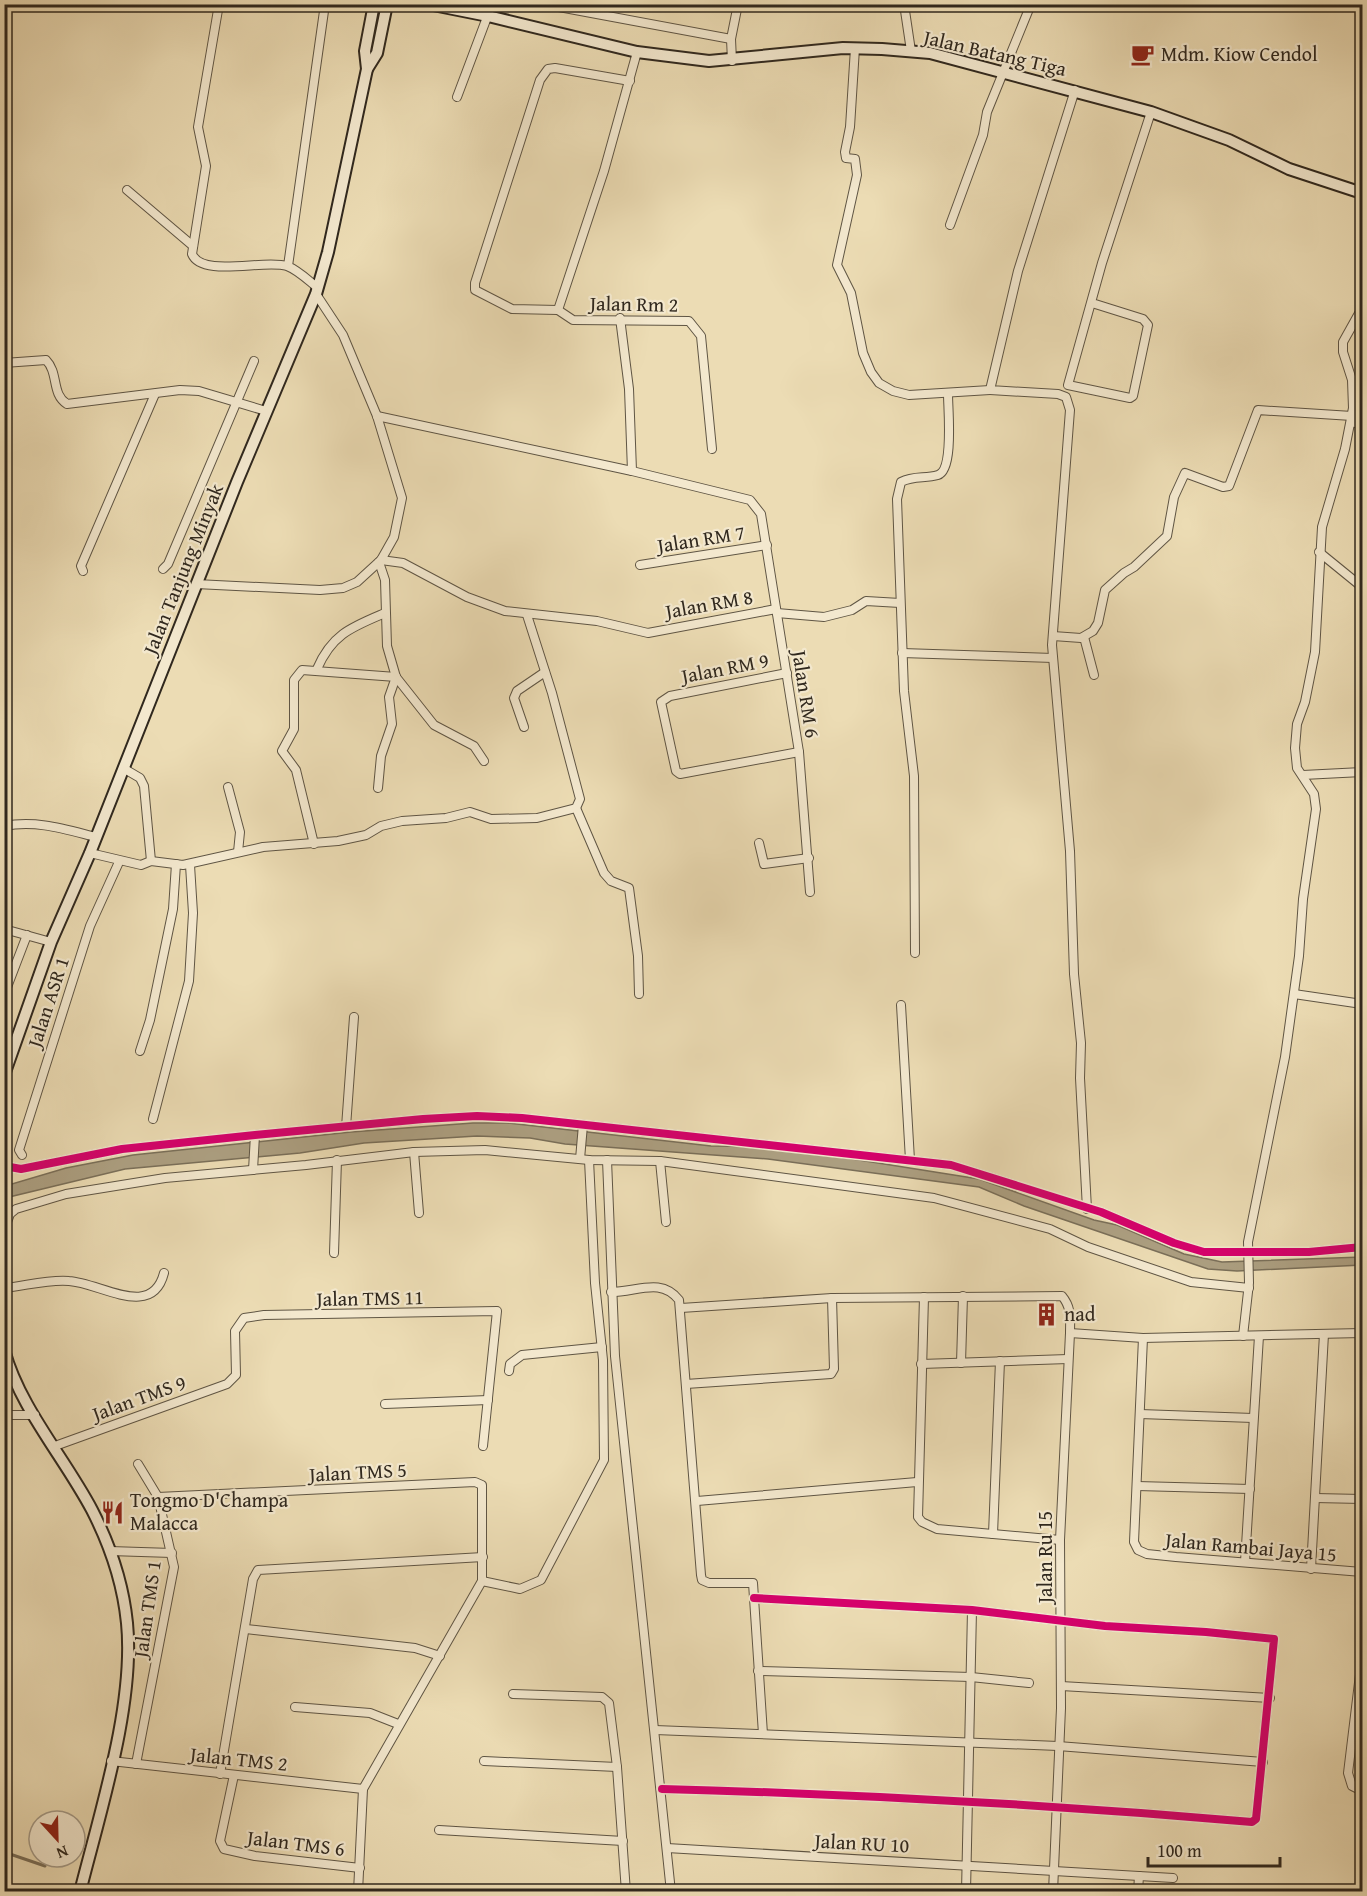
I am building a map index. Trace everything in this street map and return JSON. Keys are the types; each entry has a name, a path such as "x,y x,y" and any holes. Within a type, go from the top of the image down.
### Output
{"main road":[{"path":"367,69 365,51 374,4"},
{"path":"367,69 377,53 387,4"},
{"name":"Jalan Batang Tiga","path":"428,4 637,52 692,60 732,61 801,51 855,48 910,51 960,60 1151,112 1229,140 1289,169 1362,193"},
{"name":"Jalan Tanjung Minyak","path":"5,1071 51,942 90,853 196,584 317,291 328,252 367,69"},
{"path":"4,1350 17,1382 92,1512 110,1551 122,1593 128,1637 123,1699 80,1892"}],"street":[{"path":"196,584 336,589 357,582 380,561 397,529 402,503 377,416 343,335 317,291 288,266 258,264 210,266 195,260 193,246 206,166 198,127 219,4"},
{"path":"288,266 325,4"},
{"path":"457,97 492,4"},
{"path":"543,4 731,39"},
{"path":"732,61 731,39 738,4"},
{"path":"904,4 910,51"},
{"path":"950,225 983,135 987,112 1031,4"},
{"path":"855,48 850,127 845,152 846,158 855,159 856,175 837,265 851,293 863,354 879,383 893,391 909,395 990,390 1066,397"},
{"path":"630,81 555,68 548,69 540,80 510,169 475,283 475,290 512,309 558,309 604,171 630,81 637,52"},
{"path":"990,390 1021,262 1075,90"},
{"path":"1087,1209 1080,1078 1081,1043 1074,974 1070,851 1057,726 1056,670 1053,658 1070,410 1066,397 1092,303 1151,112"},
{"path":"127,190 193,246"},
{"path":"1068,385 1126,399 1132,396 1147,322 1092,303"},
{"path":"1243,1336 1249,1285 1249,1254 1294,994 1302,899 1316,809 1314,794 1297,768 1295,748 1297,724 1305,702 1315,652 1322,527 1351,419 1352,380 1343,352 1343,342 1362,308"},
{"name":"Jalan Rm 2","path":"558,309 573,320 620,318 689,321 701,336 712,449"},
{"path":"377,416 632,471 628,389 620,318"},
{"path":"4,363 46,360 52,366 58,396 67,404 180,390 199,391 266,411"},
{"path":"163,569 168,564 254,361"},
{"path":"82,571 81,567 155,394"},
{"path":"915,953 914,776 902,653 897,499 901,482 909,477 939,475 945,470 948,455 948,394"},
{"path":"1053,636 1084,637 1098,623 1105,590 1167,536 1174,497 1185,473 1223,487 1229,486 1258,410 1351,419 1362,425"},
{"name":"Jalan RM 6","path":"632,471 754,503 761,514 799,752 810,892"},
{"name":"Jalan RM 7","path":"640,565 766,545"},
{"path":"1319,552 1362,587"},
{"path":"380,561 384,580 388,656 396,677 434,725 474,746 484,761"},
{"path":"380,561 403,563 467,597 527,615 580,799 576,808 597,863 611,880 629,888 638,956 639,994"},
{"name":"Jalan RM 8","path":"527,615 597,621 648,633 777,611 824,617 852,610 866,601 900,603"},
{"path":"317,669 337,636 385,613"},
{"path":"1084,637 1094,675"},
{"path":"902,653 1053,658"},
{"path":"314,844 296,770 282,751 294,729 294,680 302,670 317,669 396,677"},
{"path":"524,727 514,698 517,691 545,672"},
{"name":"Jalan RM 9","path":"787,673 670,696 661,702 676,771 684,774 799,752"},
{"path":"378,788 381,756 392,724 389,697 396,677"},
{"path":"123,768 140,778 144,786 152,861"},
{"path":"1303,775 1362,772"},
{"path":"228,787 240,832 238,852"},
{"path":"90,853 119,862 141,865 152,861 190,865 263,847 314,844 366,835 381,826 402,820 446,818 470,812 491,819 509,820 537,818 576,808"},
{"path":"4,826 23,823 52,825 96,837"},
{"path":"759,843 764,864 809,858"},
{"name":"Jalan ASR 1","path":"22,1155 19,1150 80,956 90,926 119,862"},
{"path":"140,1051 150,1020 173,909 176,864"},
{"path":"153,1119 189,981 193,913 190,865"},
{"path":"4,929 51,942"},
{"path":"4,994 27,935"},
{"path":"1294,994 1362,1004"},
{"path":"901,1005 910,1160"},
{"path":"346,1127 354,1017"},
{"path":"4,1162 10,1167 21,1169 122,1149 477,1116 910,1160 977,1170 1136,1225 1189,1249 1215,1253 1309,1252 1362,1247"},
{"path":"482,1581 520,1589 533,1585 547,1570 604,1460 602,1347 582,1128"},
{"path":"254,1168 255,1138"},
{"path":"4,1230 10,1214 16,1209 66,1194 165,1178 254,1168 414,1152 486,1150 607,1160 660,1161 934,1198 1050,1229 1088,1246 1191,1282 1249,1285"},
{"path":"414,1152 419,1213"},
{"path":"334,1253 337,1160"},
{"path":"607,1160 611,1292 618,1383 671,1892"},
{"path":"660,1161 666,1222"},
{"path":"4,1288 68,1280 131,1297 151,1295 160,1287 164,1273"},
{"path":"611,1292 660,1286 671,1289 680,1300 702,1580 709,1583 753,1583 763,1734"},
{"path":"681,1308 832,1298 963,1296 961,1363"},
{"name":"Jalan Ru 15","path":"963,1296 1062,1296 1070,1310 1060,1540 1061,1686 1053,1892"},
{"path":"924,1297 916,1510 922,1522 937,1529 1060,1540"},
{"path":"686,1384 831,1374 834,1369 832,1298"},
{"name":"Jalan TMS 11","path":"233,1380 236,1375 235,1330 244,1318 264,1315 497,1311 488,1400"},
{"path":"1070,1333 1143,1338 1362,1333"},
{"path":"1311,1569 1324,1334"},
{"path":"1245,1562 1259,1336"},
{"path":"1143,1338 1137,1486 1250,1489"},
{"path":"509,1371 510,1364 522,1355 602,1347"},
{"path":"921,1364 1068,1359"},
{"path":"993,1534 1000,1361"},
{"name":"Jalan TMS 9","path":"55,1446 233,1380"},
{"path":"604,1385 618,1383"},
{"path":"385,1404 488,1400 483,1446"},
{"path":"1140,1414 1253,1418"},
{"path":"4,1415 35,1415"},
{"name":"Jalan TMS 1","path":"136,1764 174,1567 158,1497 138,1464"},
{"name":"Jalan TMS 5","path":"158,1497 475,1482 482,1485 483,1489 483,1557"},
{"path":"697,1501 918,1482"},
{"name":"Jalan Rambai Jaya 15","path":"1137,1486 1134,1542 1138,1550 1147,1554 1362,1572"},
{"path":"1315,1498 1362,1499"},
{"path":"110,1551 172,1553"},
{"path":"220,1774 253,1579 258,1570 483,1557 482,1581 398,1724 363,1789 358,1892"},
{"path":"662,1789 1057,1805 1252,1822 1256,1819 1270,1698 1274,1639 972,1610 754,1598"},
{"path":"966,1892 972,1610"},
{"path":"246,1629 415,1648 440,1656"},
{"path":"1362,1658 1348,1773 1352,1786 1362,1791"},
{"path":"758,1671 971,1677 1029,1683"},
{"path":"1061,1686 1270,1698"},
{"path":"513,1694 602,1697 611,1707 626,1892"},
{"path":"295,1707 370,1713 398,1724"},
{"path":"655,1730 1058,1746 1263,1762"},
{"name":"Jalan TMS 2","path":"111,1761 363,1789"},
{"path":"484,1761 617,1767"},
{"name":"Jalan TMS 6","path":"234,1775 220,1841 227,1850 360,1868"},
{"path":"439,1830 623,1841"},
{"name":"Jalan RU 10","path":"667,1848 1173,1878"},
{"path":"1138,1892 1139,1875"}],"shaded area":[{"path":"473,1123 507,1123 711,1146 777,1147 979,1179 1094,1220 1117,1225 1184,1254 1222,1262 1362,1257 1362,1265 1237,1271 1208,1269 1024,1206 979,1187 768,1159 565,1144 530,1138 477,1136 364,1143 300,1153 125,1169 5,1198 5,1186 66,1168 133,1155 351,1132"}],"waterway":[{"path":"4,1852 27,1860"}],"cycle path":[{"path":"4,1162 10,1167 21,1169 122,1149 255,1135 423,1119 477,1116 522,1118 951,1165 1101,1212 1174,1243 1204,1252 1309,1252 1362,1247"},
{"path":"662,1789 957,1801 1252,1822 1256,1819 1274,1639 1105,1626 972,1610 754,1598"}],"place":[{"name":"Mdm. Kiow Cendol","path":"1143,54"},
{"name":"nad","path":"1046,1314"},
{"name":"Tongmo D'Champa Malacca","path":"112,1512"}]}
